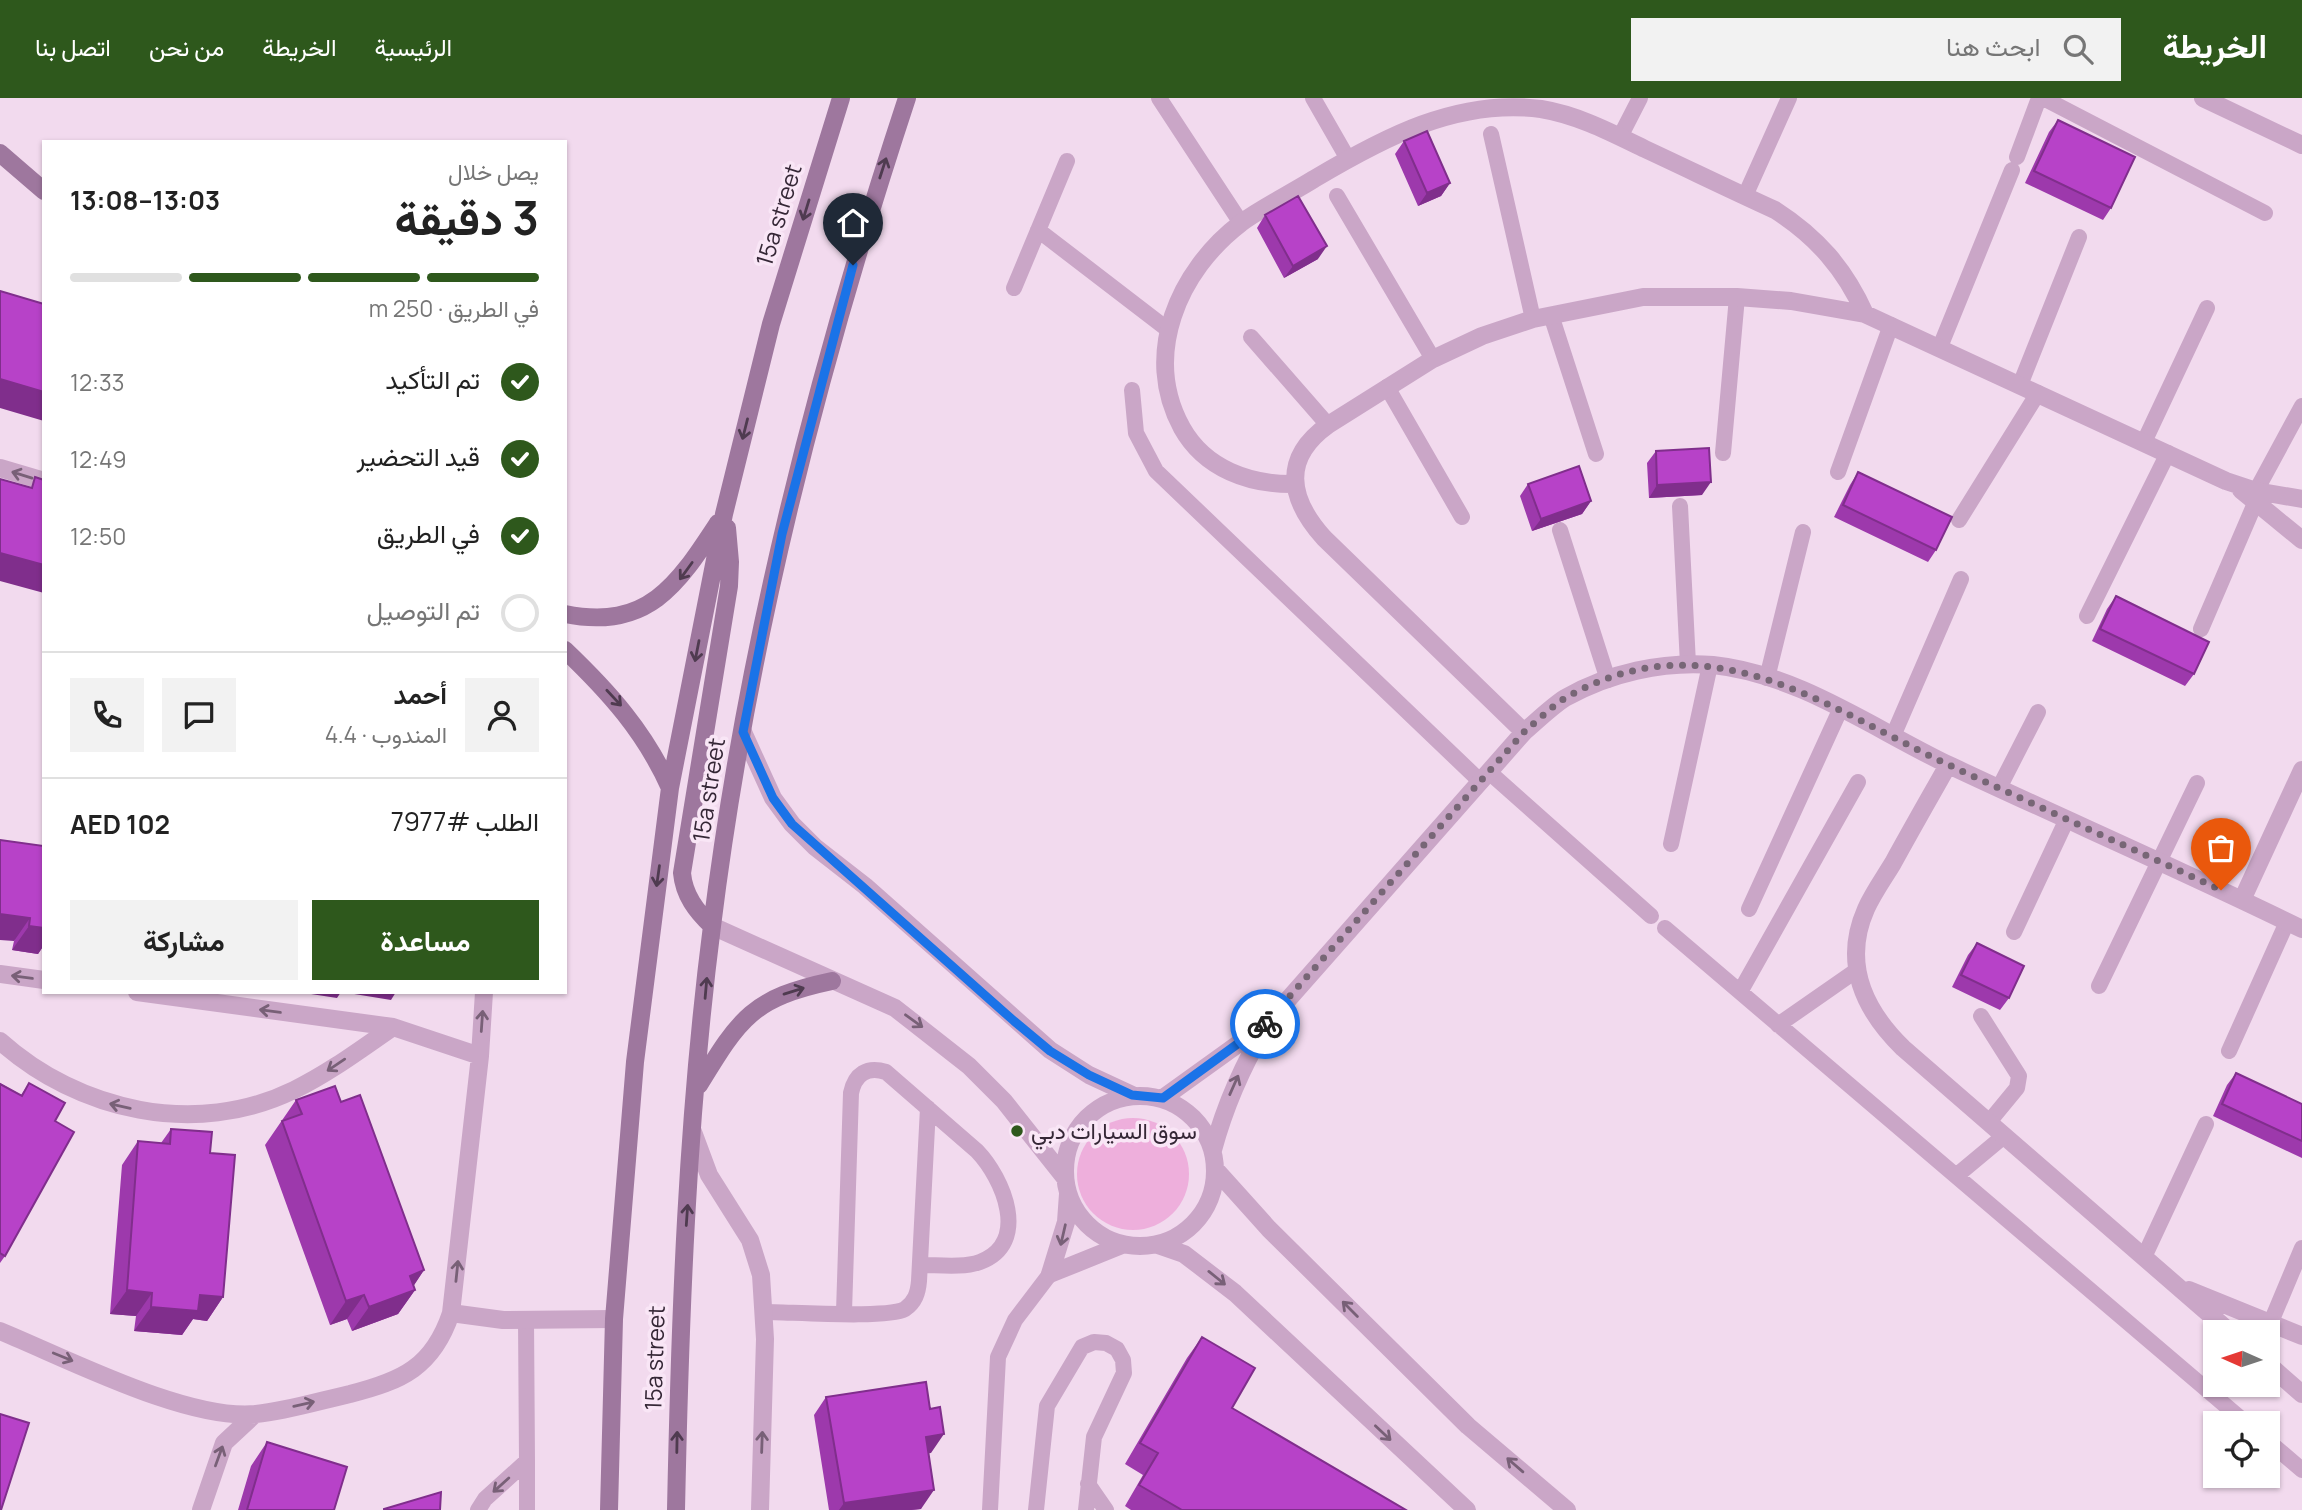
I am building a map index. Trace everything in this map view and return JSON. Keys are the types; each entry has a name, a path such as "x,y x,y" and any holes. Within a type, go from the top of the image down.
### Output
{"main road":[{"name":"15a street","path":"609,1510 614,1319 635,1062 670,788 724,514 771,324 841,98"},
{"name":"15a street","path":"676,1510 680,1324 693,1132 712,926 743,732 770,587 810,421 860,240 906,98"},
{"path":"0,153 42,189"},
{"path":"567,614 587,619 614,618 638,610 661,597 680,579 724,514"},
{"path":"712,926 697,912 689,898 682,873 729,586 729,540 724,514"},
{"path":"567,652 625,711 655,754 670,788"},
{"path":"697,1088 725,1041 764,1002 791,990 832,981"}],"street":[{"path":"2203,98 2302,145"},
{"path":"1295,484 1259,482 1225,470 1205,456 1188,438 1174,413 1166,385 1163,357 1167,329 1197,271 1217,245 1241,223 1348,159 1420,121 1460,111 1519,102 1582,120 1774,210 1817,241 1853,287 1865,314"},
{"path":"1524,732 1324,537 1299,505 1295,484 1296,467 1303,450 1314,435 1328,425 1433,359 1482,336 1542,317 1643,297 1737,297 1791,301 1865,314 2256,496 2302,540"},
{"path":"0,468 42,480"},
{"path":"2256,496 2302,499"},
{"path":"1213,1150 1226,1104 1245,1061 1270,1020 1524,732 1564,699 1608,680 1647,668 1710,665 1767,678 1801,690 1948,765 2294,925"},
{"path":"743,732 773,798 792,824 1050,1051 1089,1075 1132,1095 1163,1098 1185,1109 1203,1128 1213,1150 1216,1170 1212,1195 1200,1217 1181,1235 1158,1245"},
{"path":"1948,765 1866,909 1857,939 1857,970 1865,1000 1881,1026 2216,1320"},
{"path":"2242,900 2302,770"},
{"path":"712,926 895,1008 951,1050 1004,1101 1066,1186 1080,1217 1099,1234 1122,1245"},
{"path":"0,974 42,980"},
{"path":"152,994 393,1027 480,1056"},
{"path":"0,1331 191,1408 255,1415 377,1387 399,1379 436,1349 451,1313 480,1056 484,994"},
{"path":"1163,1098 1270,1020"},
{"path":"0,1041 32,1067 65,1087 101,1102 139,1111 178,1115 217,1112 255,1104 292,1091 393,1027"},
{"path":"1050,1274 1066,1222 1066,1154 1075,1132 1089,1114 1109,1101 1132,1095"},
{"path":"693,1132 709,1175 750,1240 761,1275 765,1311 760,1510"},
{"path":"1216,1170 1269,1229 1468,1426 1567,1510"},
{"path":"1050,1274 1122,1245 1158,1245 1184,1254 1235,1293 1467,1510"},
{"path":"2175,1285 2266,1320"},
{"path":"451,1313 485,1319 614,1319"},
{"path":"2280,1326 2302,1336"},
{"path":"2280,1375 2302,1394"},
{"path":"201,1510 224,1443 255,1415"}],"lane":[{"path":"1159,98 1241,223"},
{"path":"1313,98 1348,159"},
{"path":"1620,137 1640,98"},
{"path":"1745,196 1789,98"},
{"path":"1940,347 2041,98 2265,213"},
{"path":"1491,134 1542,317 1596,454"},
{"path":"1014,288 1067,162"},
{"path":"1337,195 1433,359"},
{"path":"1038,230 1167,329"},
{"path":"2020,385 2080,237"},
{"path":"1723,453 1737,297"},
{"path":"2144,442 2207,308"},
{"path":"1838,472 1891,325"},
{"path":"1251,337 1328,425"},
{"path":"1387,387 1462,517"},
{"path":"1132,390 1136,433 1144,453 1170,487 1485,777 1651,916"},
{"path":"1959,520 2038,393"},
{"path":"2201,629 2256,496 2302,406"},
{"path":"2087,616 2168,453"},
{"path":"1680,506 1688,664"},
{"path":"1560,530 1608,680"},
{"path":"1767,678 1803,532"},
{"path":"1893,736 1961,579"},
{"path":"1671,844 1710,665"},
{"path":"1749,909 1840,710"},
{"path":"1999,788 2038,712"},
{"path":"1740,992 1858,782"},
{"path":"2099,986 2197,783"},
{"path":"2014,932 2067,819"},
{"path":"2229,1051 2294,925"},
{"path":"1665,928 2232,1411"},
{"path":"1778,1025 1857,970"},
{"path":"1982,1016 2019,1076 2017,1088 1989,1122"},
{"path":"844,1312 853,1083 867,1070 886,1072 928,1108 989,1163 1004,1192 1008,1222 1001,1246 980,1262 920,1265"},
{"path":"765,1311 886,1313 906,1308 918,1292 928,1108"},
{"path":"2144,1257 2206,1124"},
{"path":"1956,1176 2004,1136"},
{"path":"2272,1320 2302,1248"},
{"path":"990,1510 998,1357 1015,1320 1050,1274"},
{"path":"526,1320 527,1510"},
{"path":"1035,1510 1047,1406 1082,1347 1094,1342 1106,1343 1117,1349 1123,1360 1124,1373 1094,1437 1086,1510"},
{"path":"2280,1451 2302,1470"},
{"path":"478,1510 485,1499 527,1461"},
{"path":"1088,1484 1106,1510"}],"sand":[{"path":"1133,1118 1154,1122 1173,1134 1185,1153 1189,1174 1185,1195 1173,1214 1154,1226 1133,1230 1112,1226 1093,1214 1081,1195 1077,1174 1081,1153 1093,1134 1112,1122"}],"building":[{"path":"2058,120 2135,157 2111,208 2034,171"},
{"path":"1427,131 1450,183 1427,193 1404,141"},
{"path":"1298,196 1327,246 1293,266 1265,215"},
{"path":"0,291 42,303 42,391 0,379"},
{"path":"1709,448 1711,482 1657,485 1656,451"},
{"path":"1579,466 1591,501 1541,519 1528,484"},
{"path":"1858,472 1952,517 1936,550 1843,505"},
{"path":"35,477 42,479 42,564 0,553 0,479 32,488"},
{"path":"2116,596 2209,642 2194,674 2100,629"},
{"path":"0,840 42,846 42,928 29,926 30,918 0,914"},
{"path":"1977,943 2024,966 2009,998 1961,975"},
{"path":"2236,1073 2302,1104 2302,1141 2222,1104"},
{"path":"29,1083 65,1103 55,1121 74,1132 5,1256 0,1253 0,1084 22,1096"},
{"path":"335,1086 341,1102 360,1095 424,1270 410,1276 415,1290 369,1307 364,1295 346,1301 282,1121 302,1114 296,1100"},
{"path":"171,1129 212,1132 210,1153 235,1155 223,1297 200,1295 198,1311 151,1307 152,1293 127,1290 138,1141 170,1144"},
{"path":"1202,1337 1255,1368 1232,1408 1406,1510 1182,1510 1139,1485 1158,1453 1140,1443"},
{"path":"926,1382 930,1409 940,1407 944,1434 926,1437 934,1490 844,1503 826,1397"},
{"path":"0,1414 29,1423 1,1510 0,1510"},
{"path":"267,1442 347,1467 334,1510 247,1510"},
{"path":"441,1492 440,1510 384,1510 384,1509"}],"way so far":[{"path":"1265,1024 1524,732 1564,699 1608,680 1647,668 1688,664 1715,666 1741,670 1801,690 1948,765 2221,890"}],"place":[{"name":"سوق السيارات دبي","path":"1017,1131"}],"route":[{"path":"853,265 810,421 765,614 743,732 757,769 792,824 815,847 865,887 1050,1051 1089,1075 1132,1095 1163,1098 1236,1048 1265,1024"}]}
